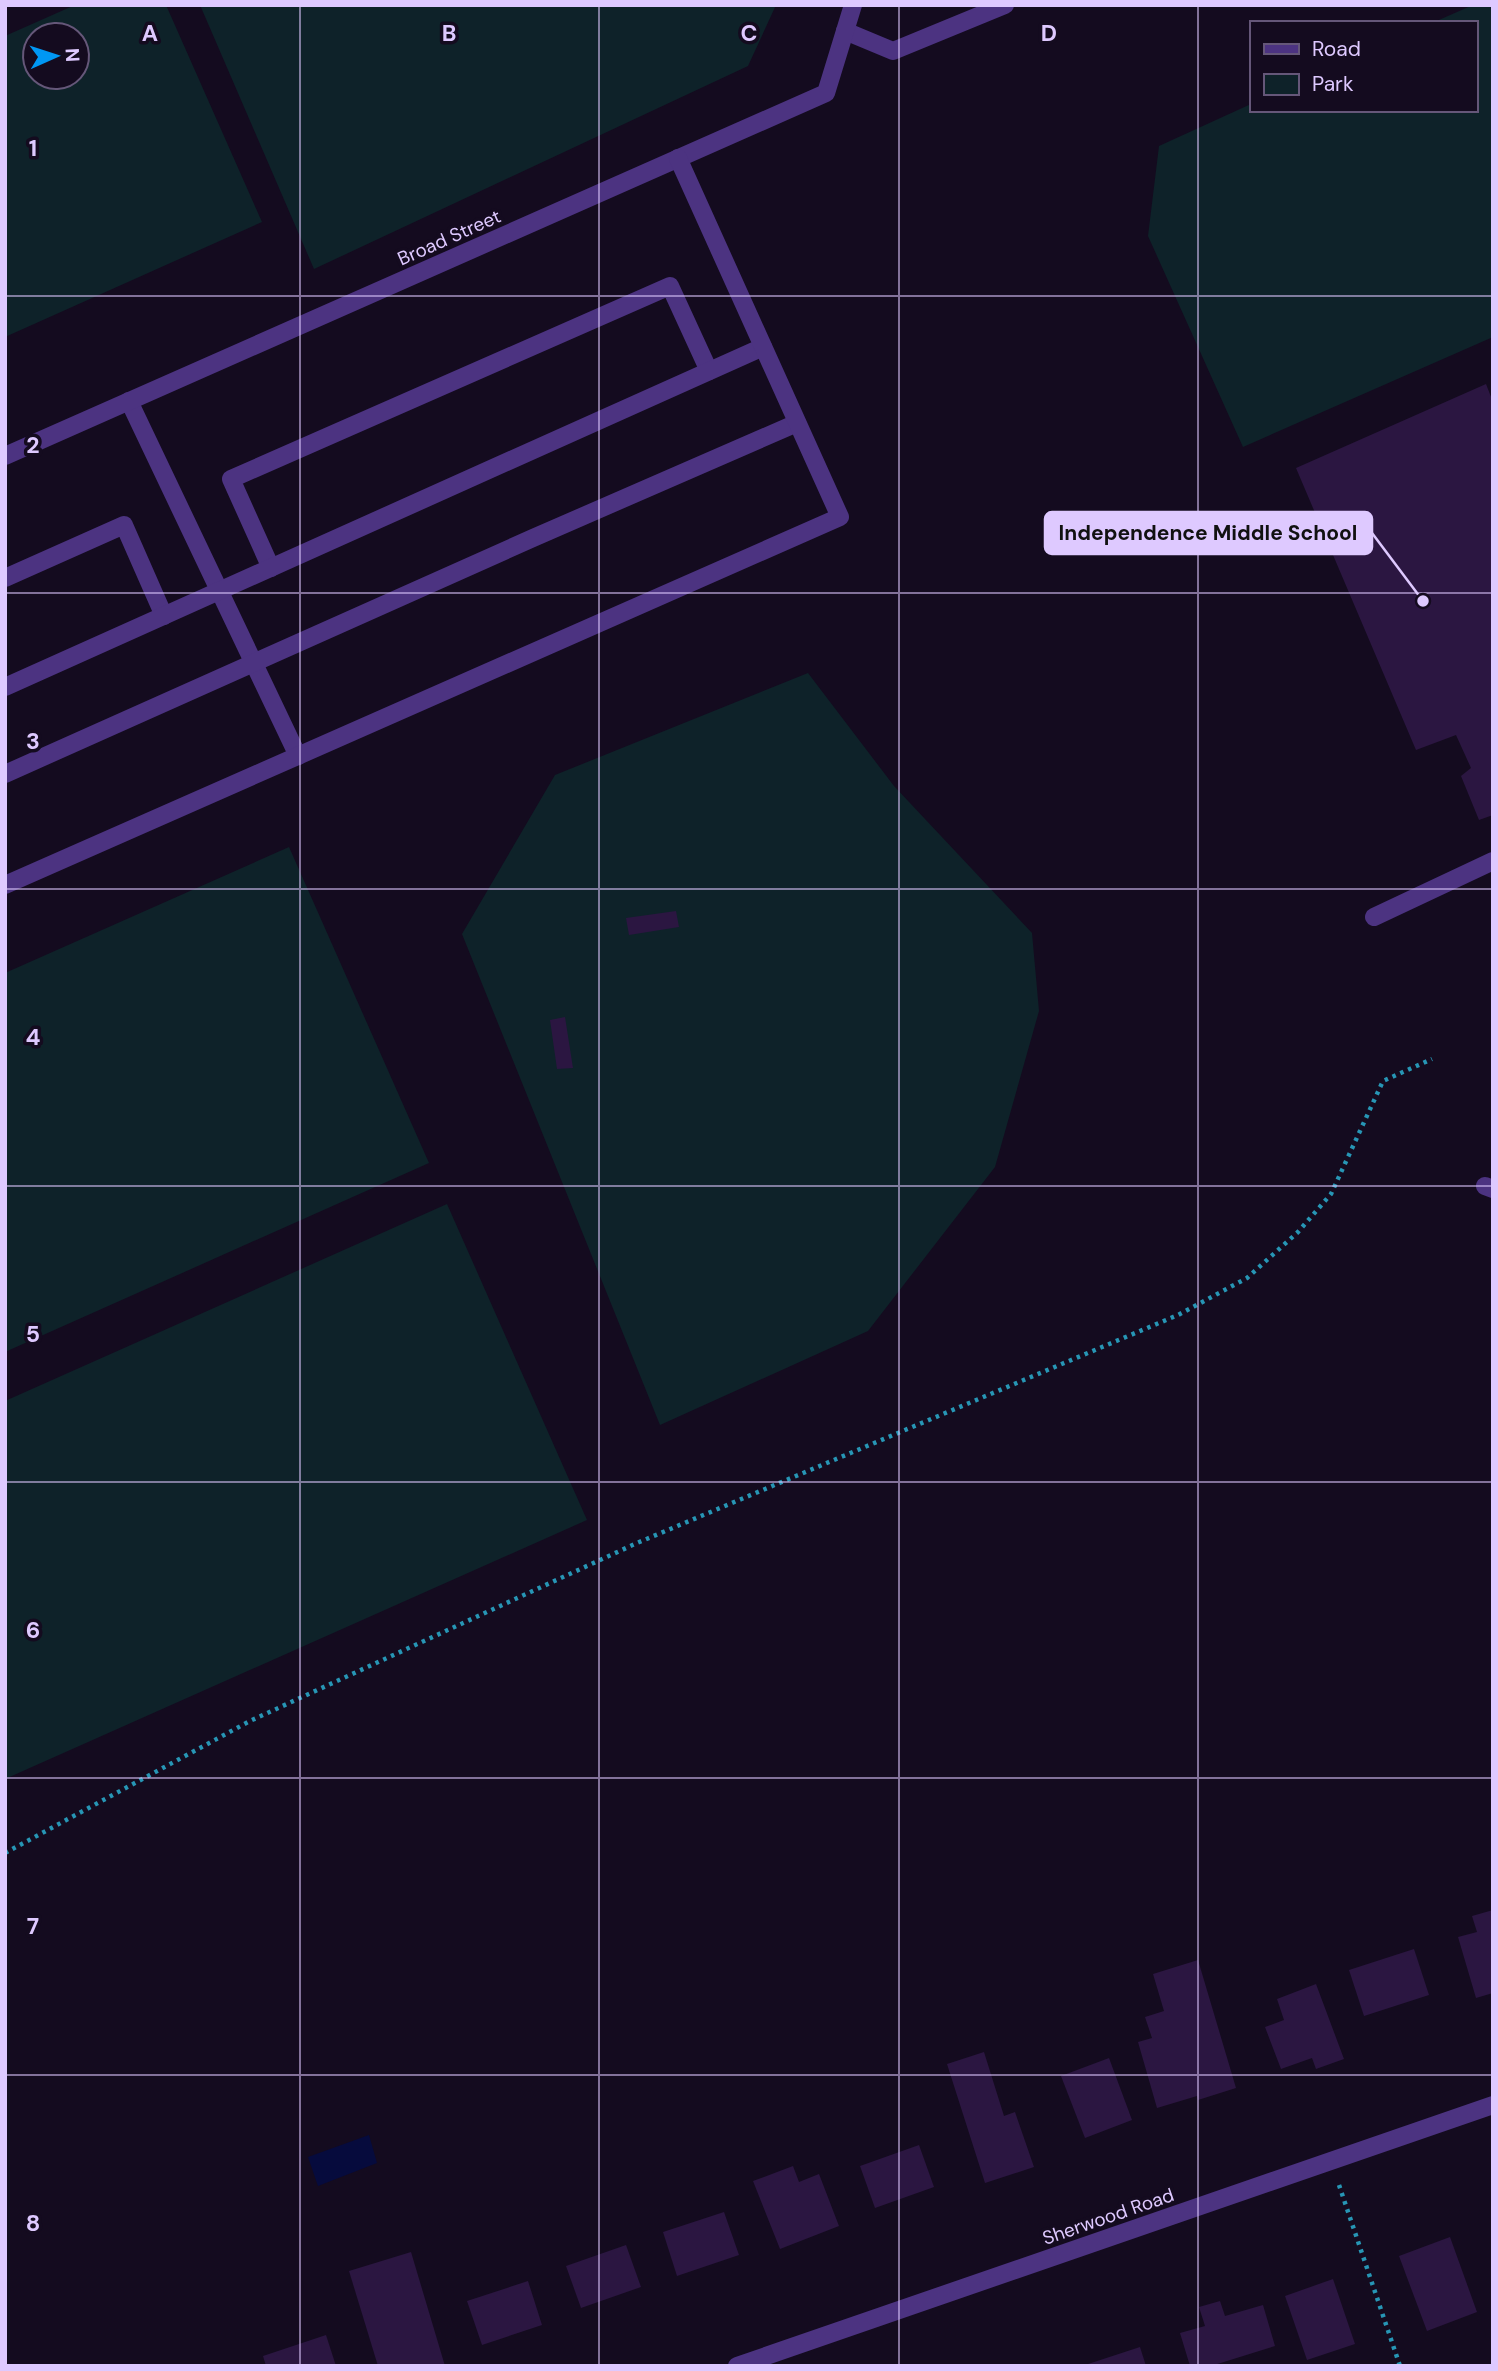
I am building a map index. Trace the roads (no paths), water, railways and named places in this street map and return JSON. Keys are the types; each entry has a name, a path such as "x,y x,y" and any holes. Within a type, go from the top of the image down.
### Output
{"street":[{"name":"Broad Street","path":"5,456 826,93 853,5"},
{"path":"845,31 894,51 1005,5"},
{"path":"5,885 840,516 678,158"},
{"path":"271,568 231,479 670,286 709,371"},
{"path":"5,687 763,347"},
{"path":"129,401 298,756"},
{"path":"5,774 797,423"},
{"path":"5,579 124,525 164,616"},
{"path":"1374,917 1493,861"},
{"name":"Sherwood Road","path":"737,2366 1493,2105"}],"place":[{"name":"Independence Middle School","path":"1423,601"}]}
